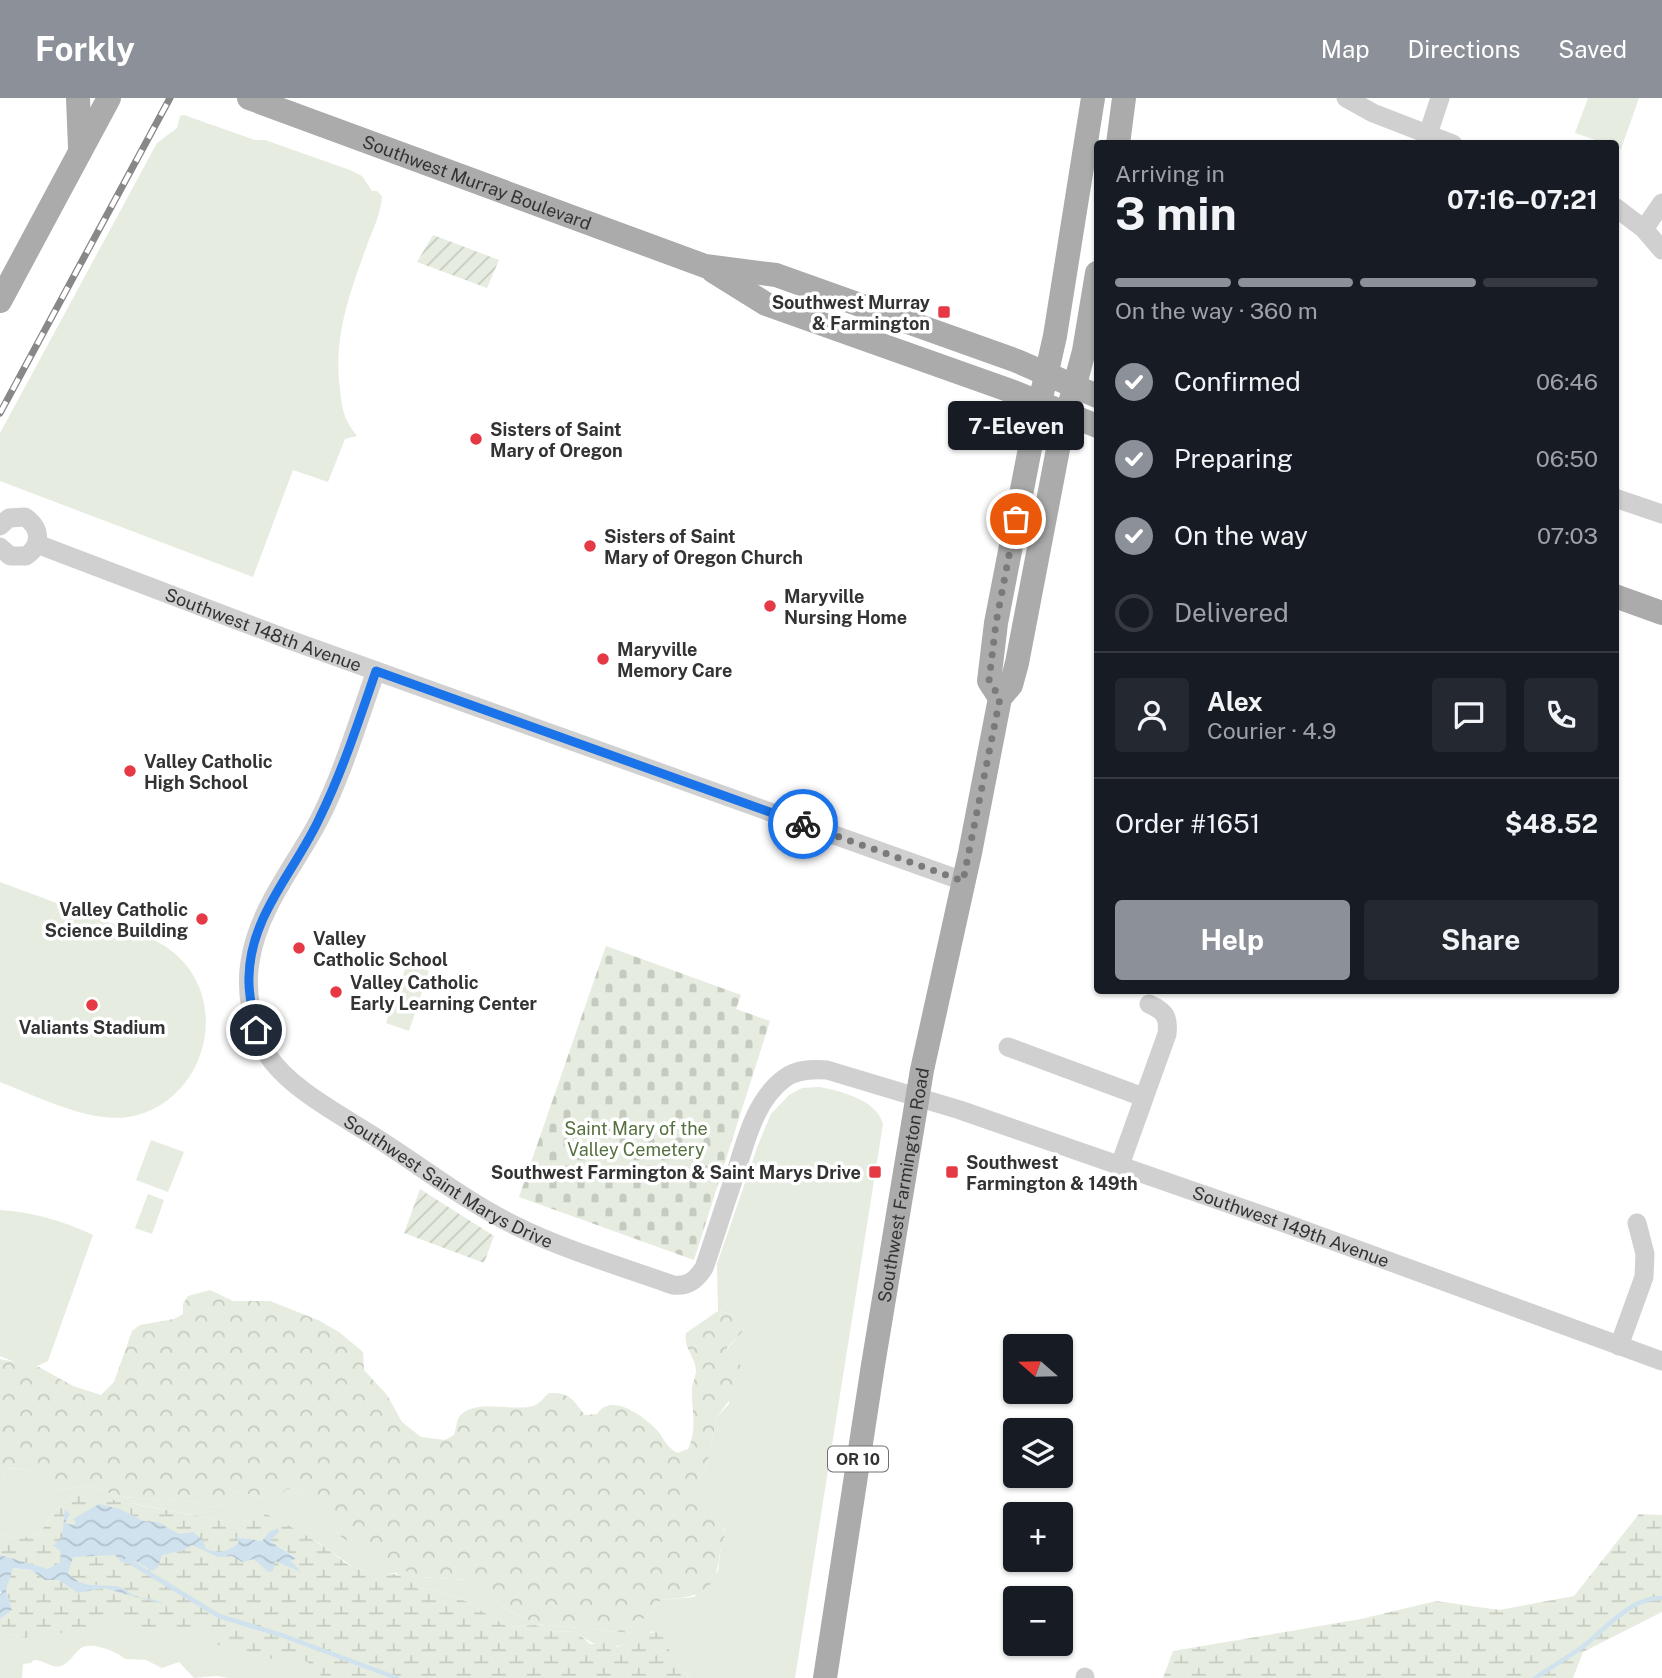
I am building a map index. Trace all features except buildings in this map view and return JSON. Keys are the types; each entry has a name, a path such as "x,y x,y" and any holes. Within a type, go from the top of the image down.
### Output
{"main road":[{"path":"78,98 80,152"},
{"path":"0,301 109,98"},
{"name":"Southwest Murray Boulevard","path":"248,98 705,266 766,304 1040,402 1094,425"},
{"name":"Southwest Farmington Road","path":"1000,698 989,681 995,635 1056,332 1093,98"},
{"path":"1119,140 1124,98"},
{"name":"Southwest Murray Boulevard","path":"705,266 776,275 1010,359 1094,395"},
{"name":"Southwest Farmington Road","path":"825,1678 873,1364 918,1098 1000,698 1011,685 1016,671 1058,447 1084,351 1094,291"},
{"path":"1619,597 1662,613"}],"street":[{"path":"1346,98 1373,113 1443,140"},
{"path":"1428,134 1440,98"},
{"path":"1644,229 1662,204"},
{"path":"1619,210 1644,229 1662,250"},
{"path":"1619,499 1662,514"},
{"path":"0,526 9,518 25,517 37,528 37,544 26,556 10,556 0,548"},
{"name":"Southwest 148th Avenue","path":"37,544 376,671 963,881"},
{"name":"Southwest Saint Marys Drive","path":"376,671 320,819 272,898 250,961 249,983 256,1030 268,1055 301,1088 500,1218 532,1233 678,1286 692,1281 704,1268 751,1126 764,1100 788,1076 810,1069 827,1070 918,1098"},
{"path":"1120,1165 1167,1034 1168,1023 1163,1011 1149,1004"},
{"path":"1008,1047 1143,1097"},
{"name":"Southwest 149th Avenue","path":"918,1098 1286,1223 1662,1361"},
{"path":"1619,1346 1644,1277 1645,1254 1637,1223"}],"green space":[{"path":"1588,98 1639,98 1621,149 1619,140 1596,140 1575,133"},
{"path":"184,115 350,170 362,176 372,191 377,191 382,196 378,216 349,297 339,346 342,404 345,416 357,436 345,439 328,482 293,470 253,577 0,481 0,433 157,143 177,128 180,116"},
{"path":"433,235 499,260 487,288 417,262"},
{"name":"Valiants Stadium","path":"0,882 166,946 192,973 203,997 206,1023 202,1048 192,1072 176,1093 155,1108 128,1117 113,1118 63,1107 0,1082"},
{"name":"Saint Mary of the Valley Cemetery","path":"606,946 741,995 736,1009 770,1021 694,1260 519,1197"},
{"path":"407,964 429,971 409,1031 386,1023"},
{"path":"819,1087 847,1094 866,1103 874,1109 883,1124 795,1678 690,1678 668,1655 653,1631 623,1644 605,1647 586,1639 576,1631 555,1632 535,1625 508,1627 465,1601 438,1591 416,1588 396,1573 371,1573 354,1568 319,1543 265,1513 243,1521 225,1521 130,1503 607,1678 194,1678 179,1662 162,1668 146,1660 125,1659 112,1651 88,1646 77,1651 61,1666 34,1660 23,1664 22,1678 0,1678 0,1642 10,1634 25,1638 61,1503 39,1534 23,1538 0,1534 0,1483 7,1469 28,1471 59,1490 88,1486 122,1497 192,1502 214,1507 225,1504 235,1491 269,1499 285,1490 296,1488 316,1502 341,1537 420,1577 468,1580 504,1608 537,1624 630,1633 661,1600 694,1597 718,1571 721,1546 725,1538 724,1529 692,1498 690,1489 702,1475 708,1460 717,1417 729,1404 727,1349 744,1330 734,1316 718,1311 717,1264 771,1114 789,1095 802,1088"},
{"path":"151,1140 184,1152 168,1192 136,1180"},
{"path":"420,1189 494,1236 484,1263 404,1233"},
{"path":"148,1194 164,1200 152,1234 135,1228"},
{"path":"0,1210 48,1218 93,1235 48,1361 31,1369 0,1356"},
{"path":"210,1290 233,1301 270,1301 318,1320 339,1332 363,1352 364,1370 387,1395 402,1422 421,1437 445,1440 454,1435 458,1419 473,1408 529,1407 549,1393 556,1393 570,1398 585,1415 597,1414 610,1405 626,1408 655,1428 677,1453 688,1449 693,1426 692,1387 696,1370 686,1343 686,1333 718,1311 735,1316 744,1330 727,1348 728,1355 738,1361 747,1376 717,1417 708,1460 702,1475 690,1489 692,1496 717,1520 725,1534 714,1578 703,1591 695,1595 661,1600 630,1633 537,1624 504,1608 468,1580 420,1577 397,1567 392,1568 341,1537 316,1502 296,1488 285,1490 280,1498 269,1499 235,1491 225,1504 214,1507 192,1502 122,1497 88,1486 59,1490 22,1469 7,1469 0,1483 0,1359 39,1367 73,1386 101,1395 114,1382 132,1331 140,1325 174,1319 183,1314 183,1304 188,1296"},
{"path":"81,1494 225,1521 243,1521 265,1513 308,1536 352,1567 404,1577 416,1588 438,1591 465,1601 508,1627 535,1625 555,1632 576,1631 590,1644 596,1644 603,1637 617,1647 645,1634 665,1635 673,1640 668,1655 690,1678 323,1678 307,1662 293,1655 287,1654 276,1660 252,1653 243,1655 232,1646 214,1645 205,1631 162,1626 143,1630 118,1616 97,1626 65,1633 42,1631 25,1638 10,1634 0,1642 0,1619 12,1610 6,1590 12,1568 31,1570 45,1580 59,1580 78,1593 103,1588 136,1597 119,1587 79,1582 68,1573 73,1557 115,1555 158,1567 162,1555 184,1550 192,1545 218,1557 232,1556 242,1562 271,1561 299,1571 291,1561 295,1557 269,1540 269,1532 262,1541 236,1537 239,1543 228,1551 217,1553 158,1522 143,1521 120,1509 73,1519 76,1524 65,1523 66,1510 60,1550 61,1562 48,1570 0,1555 0,1534 23,1538 39,1534 61,1503"},
{"path":"1639,1514 1662,1515 1662,1612 1583,1652 1573,1678 1163,1678 1173,1651 1361,1619 1436,1601 1499,1610 1574,1596"}],"water":[{"path":"99,1504 120,1509 143,1521 158,1522 179,1534 193,1532 203,1540 206,1549 215,1551 235,1546 239,1543 236,1537 262,1541 269,1532 278,1528 279,1532 270,1541 296,1558 291,1561 301,1572 275,1561 273,1571 268,1572 254,1559 242,1562 232,1556 218,1557 192,1545 184,1550 162,1555 158,1567 152,1571 136,1561 122,1563 115,1555 73,1557 68,1573 79,1582 118,1587 163,1604 103,1588 78,1593 59,1580 45,1580 31,1570 13,1568 6,1590 12,1610 0,1619 0,1555 48,1569 61,1562 60,1550 53,1546 62,1537 65,1509 70,1514 65,1523 73,1525 76,1523 73,1519"}],"waterway":[{"path":"127,1560 219,1616 284,1636 397,1678"},
{"path":"1535,1678 1585,1645 1630,1608 1641,1602 1662,1598"}],"railway":[{"path":"0,413 170,98"}],"way so far":[{"path":"803,824 963,881 1000,698 989,681 996,623 1016,519"}],"place":[{"name":"Southwest Murray & Farmington","path":"944,312"},
{"name":"Sisters of Saint Mary of Oregon","path":"476,439"},
{"name":"7-Eleven","path":"1016,519"},
{"name":"Sisters of Saint Mary of Oregon Church","path":"590,546"},
{"name":"Maryville Nursing Home","path":"770,606"},
{"name":"Maryville Memory Care","path":"603,659"},
{"name":"Valley Catholic High School","path":"130,771"},
{"name":"Valley Catholic Science Building","path":"202,919"},
{"name":"Valley Catholic School","path":"299,948"},
{"name":"Valley Catholic Early Learning Center","path":"336,992"},
{"name":"Valiants Stadium","path":"92,1005"},
{"name":"Southwest Farmington & Saint Marys Drive","path":"875,1172"},
{"name":"Southwest Farmington & 149th","path":"952,1172"}],"route":[{"path":"256,1030 249,983 250,961 255,942 272,898 320,819 376,671 803,824"}]}
